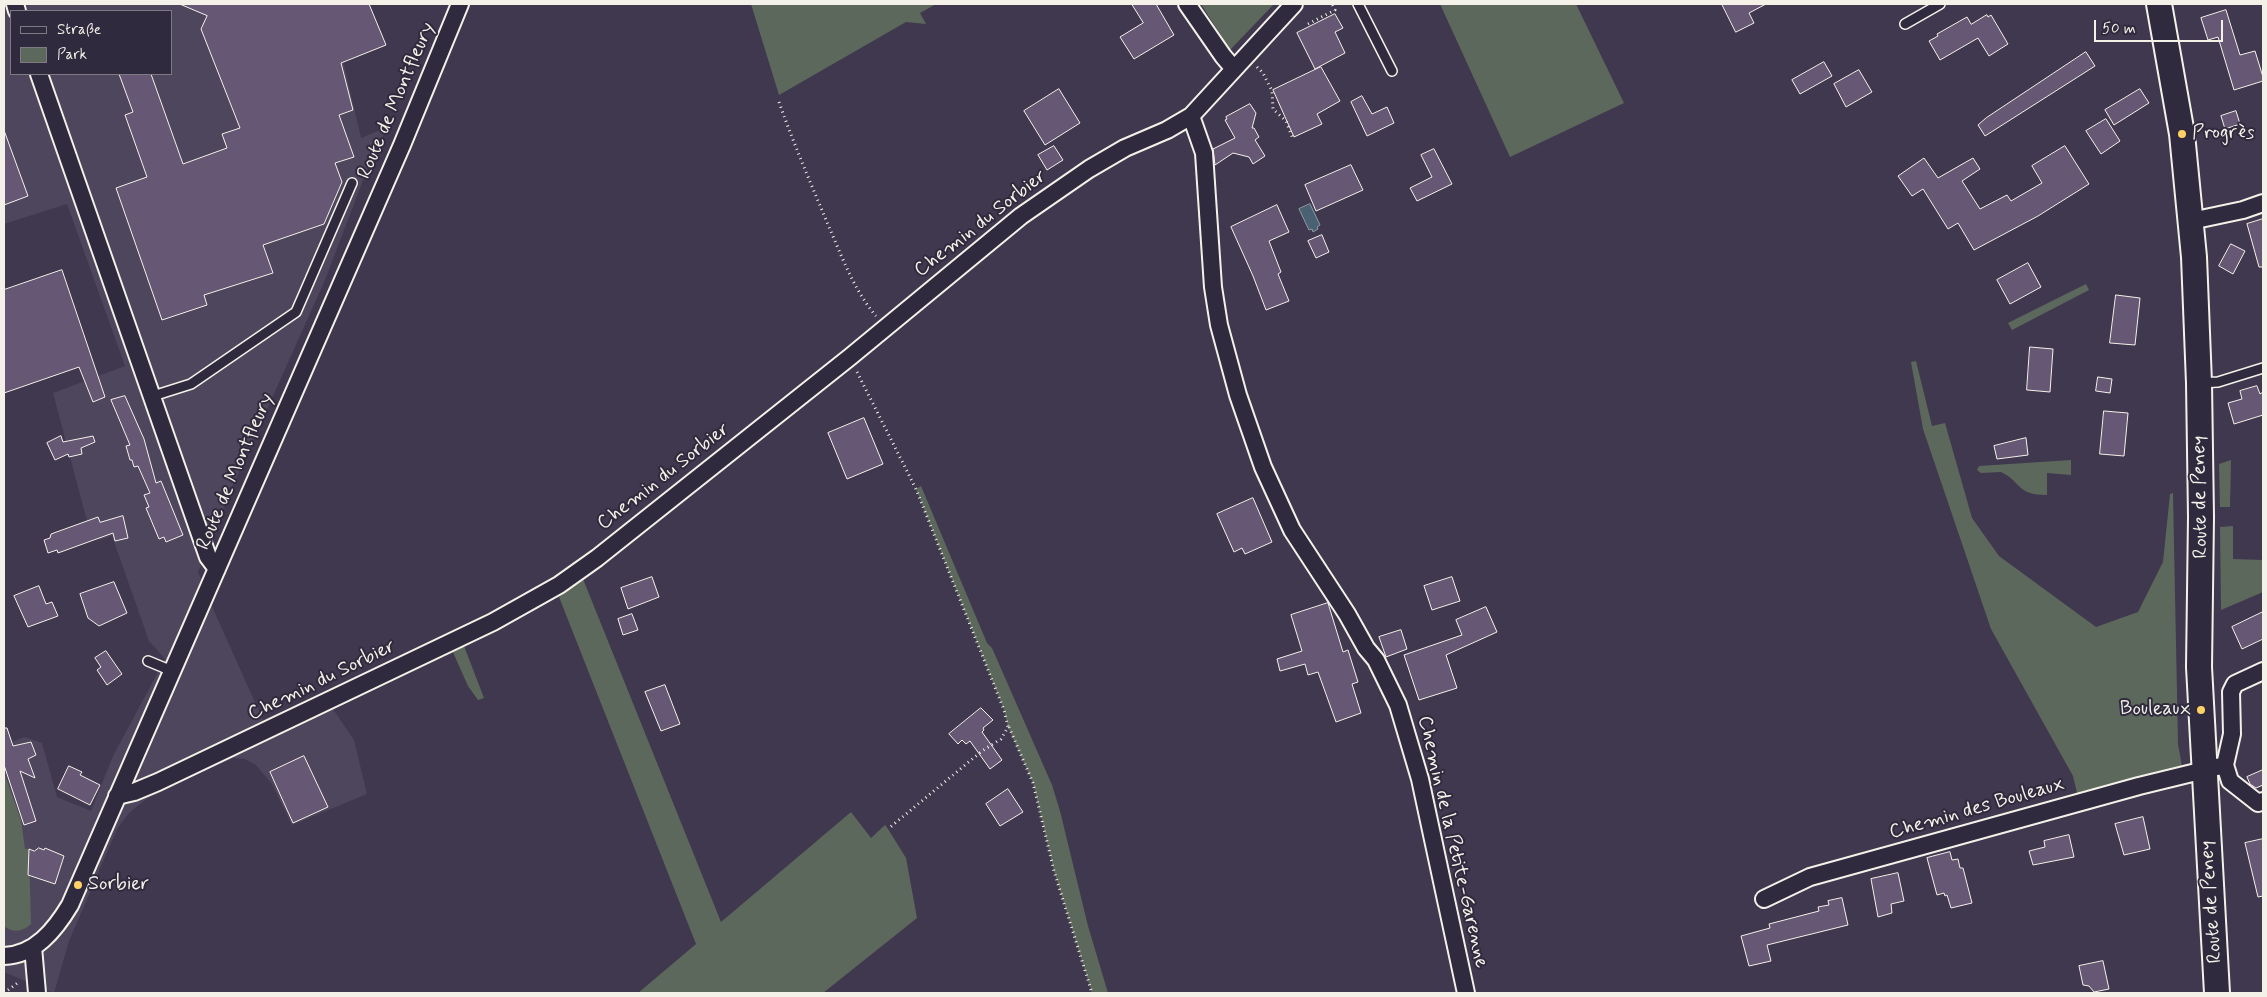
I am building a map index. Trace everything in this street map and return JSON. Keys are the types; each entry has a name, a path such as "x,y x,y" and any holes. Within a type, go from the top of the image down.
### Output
{"main road":[{"name":"Route de Peney","path":"2159,4 2182,134 2191,221 2199,383 2202,572 2199,667 2215,767 2217,993"}],"street":[{"name":"Route de Montfleury","path":"4,956 18,954 33,947 50,934 70,905 406,136 460,4"},
{"path":"1187,4 1223,56 1240,63"},
{"name":"Chemin du Sorbier","path":"117,796 140,790 258,735 529,603 598,558 1052,194 1125,148 1167,130 1192,116 1294,4"},
{"path":"39,75 208,557 217,569"},
{"name":"Chemin de la Petite-Garenne","path":"1192,116 1204,153 1213,287 1220,326 1238,395 1263,467 1292,530 1343,608 1366,648 1376,660 1398,705 1420,779 1466,993"},
{"path":"2191,221 2242,210 2263,203"},
{"path":"2263,671 2235,684 2231,692 2232,734 2215,767 2258,803 2263,801"},
{"name":"Chemin des Bouleaux","path":"1764,898 1810,877 2215,767"},
{"path":"33,947 38,993"}],"lane":[{"path":"1358,4 1392,71"},
{"path":"1905,24 1940,4"},
{"path":"153,396 191,384 296,312 352,183"},
{"path":"2199,383 2218,382 2263,368"},
{"path":"148,661 172,671"}],"path":[{"path":"1308,24 1335,10 1332,4"},
{"path":"1240,63 1264,74 1272,91 1273,109 1286,121 1293,138"},
{"path":"779,102 793,142 852,279 866,304 886,327"},
{"path":"850,357 916,489 1001,703 1008,727 1033,784 1054,871 1092,993"},
{"path":"888,828 982,751 1001,739 1008,727"},
{"path":"4,993 22,980"}],"shaded area":[{"path":"4,4 330,4 361,138 387,127 367,170 325,280 230,492 198,572 263,720 322,693 354,740 367,794 292,825 272,784 255,764 244,759 233,758 145,800 129,813 117,829 69,941 54,993 4,972 4,741 5,744 25,737 42,743 57,797 91,811 113,756 165,659 149,641 112,536 99,540 92,520 87,521 53,393 125,366 67,204 4,224"}],"green space":[{"path":"751,4 936,4 920,13 926,24 906,22 779,95"},
{"path":"1201,4 1274,4 1230,50"},
{"path":"1440,4 1576,4 1624,103 1510,157"},
{"path":"2086,284 2089,290 2012,330 2008,323"},
{"path":"1916,361 1932,426 1945,423 1972,518 1999,556 2096,627 2138,612 2163,562 2170,494 2173,493 2178,744 2182,766 2078,797 2073,776 1991,629 1923,429 1911,362"},
{"path":"2071,460 2071,475 2047,473 2047,495 2030,493 2024,490 2001,472 1981,473 1977,470 1979,466"},
{"path":"2231,460 2230,507 2220,507 2219,464"},
{"path":"921,486 987,643 992,648 1052,785 1088,926 1108,993 1092,993 1054,871 1033,783 1008,727 1004,710 916,489"},
{"path":"2233,526 2233,559 2263,560 2263,592 2221,610 2220,527"},
{"path":"583,579 721,922 851,812 871,838 885,825 906,858 917,918 823,993 638,993 696,944 559,597"},
{"path":"464,646 484,698 478,700 468,686 452,650"},
{"path":"4,772 21,820 25,849 29,849 31,924 25,929 18,931 10,930 4,926"}],"water":[{"path":"1310,204 1320,225 1313,232 1312,229 1309,230 1299,209"}],"building":[{"path":"180,4 369,4 386,45 341,63 353,110 339,115 354,157 335,163 342,182 324,224 263,245 273,273 204,295 207,305 162,320 116,188 147,177 125,115 133,112 119,75 151,75 183,164 227,148 222,134 240,128 201,29 207,16"},
{"path":"1132,4 1156,4 1174,35 1134,59 1120,37 1143,23"},
{"path":"1722,4 1766,4 1749,13 1754,23 1736,32"},
{"path":"2226,10 2240,55 2255,51 2263,77 2263,81 2234,90 2218,37 2208,40 2201,18"},
{"path":"1335,14 1343,28 1335,32 1345,53 1315,69 1297,33"},
{"path":"1987,15 1988,17 1991,15 2008,44 1989,56 1978,38 1940,60 1929,41 1938,36 1937,34 1967,17 1971,24"},
{"path":"2086,52 2095,66 1985,136 1978,125 1986,118"},
{"path":"1824,62 1832,76 1800,94 1792,80"},
{"path":"1321,67 1340,101 1317,114 1322,124 1294,137 1273,90"},
{"path":"1859,70 1872,92 1846,107 1834,84"},
{"path":"1059,89 1080,123 1045,145 1024,111"},
{"path":"2140,89 2149,103 2114,125 2105,110"},
{"path":"1362,96 1372,114 1387,107 1394,123 1367,136 1351,102"},
{"path":"1250,104 1256,113 1252,128 1254,128 1259,137 1255,140 1265,156 1253,164 1249,157 1233,153 1215,165 1213,149 1235,138 1225,120 1227,119 1226,117"},
{"path":"2236,111 2240,124 2225,129 2221,116"},
{"path":"2106,119 2120,141 2101,154 2086,131"},
{"path":"4,134 28,196 4,205"},
{"path":"1054,146 1063,160 1047,170 1038,155"},
{"path":"2065,146 2089,184 2038,216 1974,250 1958,223 1948,229 1923,189 1912,196 1898,176 1924,158 1938,178 1973,158 1980,169 1962,181 1980,209 2007,195 2011,201 2042,183 2032,166"},
{"path":"1434,149 1452,184 1417,201 1410,188 1432,177 1421,155"},
{"path":"1351,165 1363,190 1316,211 1305,185"},
{"path":"1277,205 1289,232 1269,241 1281,272 1278,274 1289,301 1266,310 1231,227"},
{"path":"2263,219 2263,267 2259,267 2247,224"},
{"path":"1322,235 1329,252 1316,258 1308,241"},
{"path":"2231,244 2245,251 2233,274 2219,266"},
{"path":"2028,263 2041,287 2010,304 1997,280"},
{"path":"62,270 105,397 93,402 79,367 4,393 4,290"},
{"path":"2116,295 2140,298 2135,345 2110,343"},
{"path":"2030,347 2053,349 2050,392 2027,390"},
{"path":"2098,377 2112,379 2110,393 2096,391"},
{"path":"2257,386 2260,394 2263,392 2263,415 2234,424 2228,403 2242,399 2240,391"},
{"path":"125,396 144,439 156,483 161,481 183,535 166,542 164,537 159,539 146,508 149,507 144,495 150,493 138,466 134,467 132,460 130,460 126,446 130,445 111,400"},
{"path":"2104,411 2128,413 2124,456 2100,454"},
{"path":"864,418 883,464 847,479 828,433"},
{"path":"61,436 63,442 93,436 95,442 81,448 82,454 69,457 68,454 55,460 47,443"},
{"path":"2026,438 2028,455 1997,459 1994,446"},
{"path":"1253,498 1272,542 1245,554 1242,548 1234,552 1217,514"},
{"path":"123,516 128,538 115,541 113,533 58,553 57,550 48,553 44,540 50,538 51,534 98,517 100,522"},
{"path":"652,577 659,597 628,609 621,588"},
{"path":"1452,577 1460,601 1432,610 1424,586"},
{"path":"114,582 127,613 99,626 88,618 80,594"},
{"path":"39,586 46,604 52,602 58,616 28,627 14,596"},
{"path":"1328,603 1343,652 1348,650 1358,682 1352,684 1361,713 1336,722 1318,672 1308,675 1305,664 1280,671 1277,659 1302,651 1291,615"},
{"path":"1486,607 1497,632 1446,655 1457,688 1419,700 1404,655 1462,635 1456,620"},
{"path":"2263,612 2263,639 2242,649 2232,627"},
{"path":"632,614 638,630 623,635 618,619"},
{"path":"1401,630 1407,649 1386,657 1379,637"},
{"path":"106,651 122,674 107,685 97,670 101,667 95,658"},
{"path":"665,685 680,724 661,731 645,692"},
{"path":"981,708 993,720 983,728 982,732 1002,760 990,769 970,741 966,744 962,740 958,744 949,734"},
{"path":"4,728 7,728 13,746 31,742 36,755 28,759 35,778 20,771 36,821 24,825 4,765"},
{"path":"304,756 328,807 293,823 270,772"},
{"path":"69,766 82,772 80,775 100,785 90,805 58,789"},
{"path":"2263,770 2263,785 2256,788 2250,784 2247,777"},
{"path":"1008,789 1023,812 1000,826 986,804"},
{"path":"2143,817 2150,849 2124,855 2115,824"},
{"path":"2069,835 2074,857 2033,865 2029,851 2045,847 2044,841"},
{"path":"2263,839 2263,896 2258,897 2245,843"},
{"path":"39,848 44,850 45,848 64,856 55,884 28,875 29,849 34,851"},
{"path":"1950,852 1952,860 1958,859 1960,868 1963,868 1972,903 1951,908 1947,895 1945,896 1944,893 1937,895 1927,858"},
{"path":"1898,873 1904,901 1891,904 1892,913 1878,917 1871,879"},
{"path":"1842,898 1848,925 1767,945 1771,961 1749,966 1741,936 1770,928 1769,924 1819,911 1818,907 1829,905 1828,901"},
{"path":"2103,961 2109,989 2094,992 2089,986 2083,985 2079,966"}],"place":[{"name":"Progrès","path":"2182,134"},
{"name":"Bouleaux","path":"2201,710"},
{"name":"Sorbier","path":"78,885"}]}
